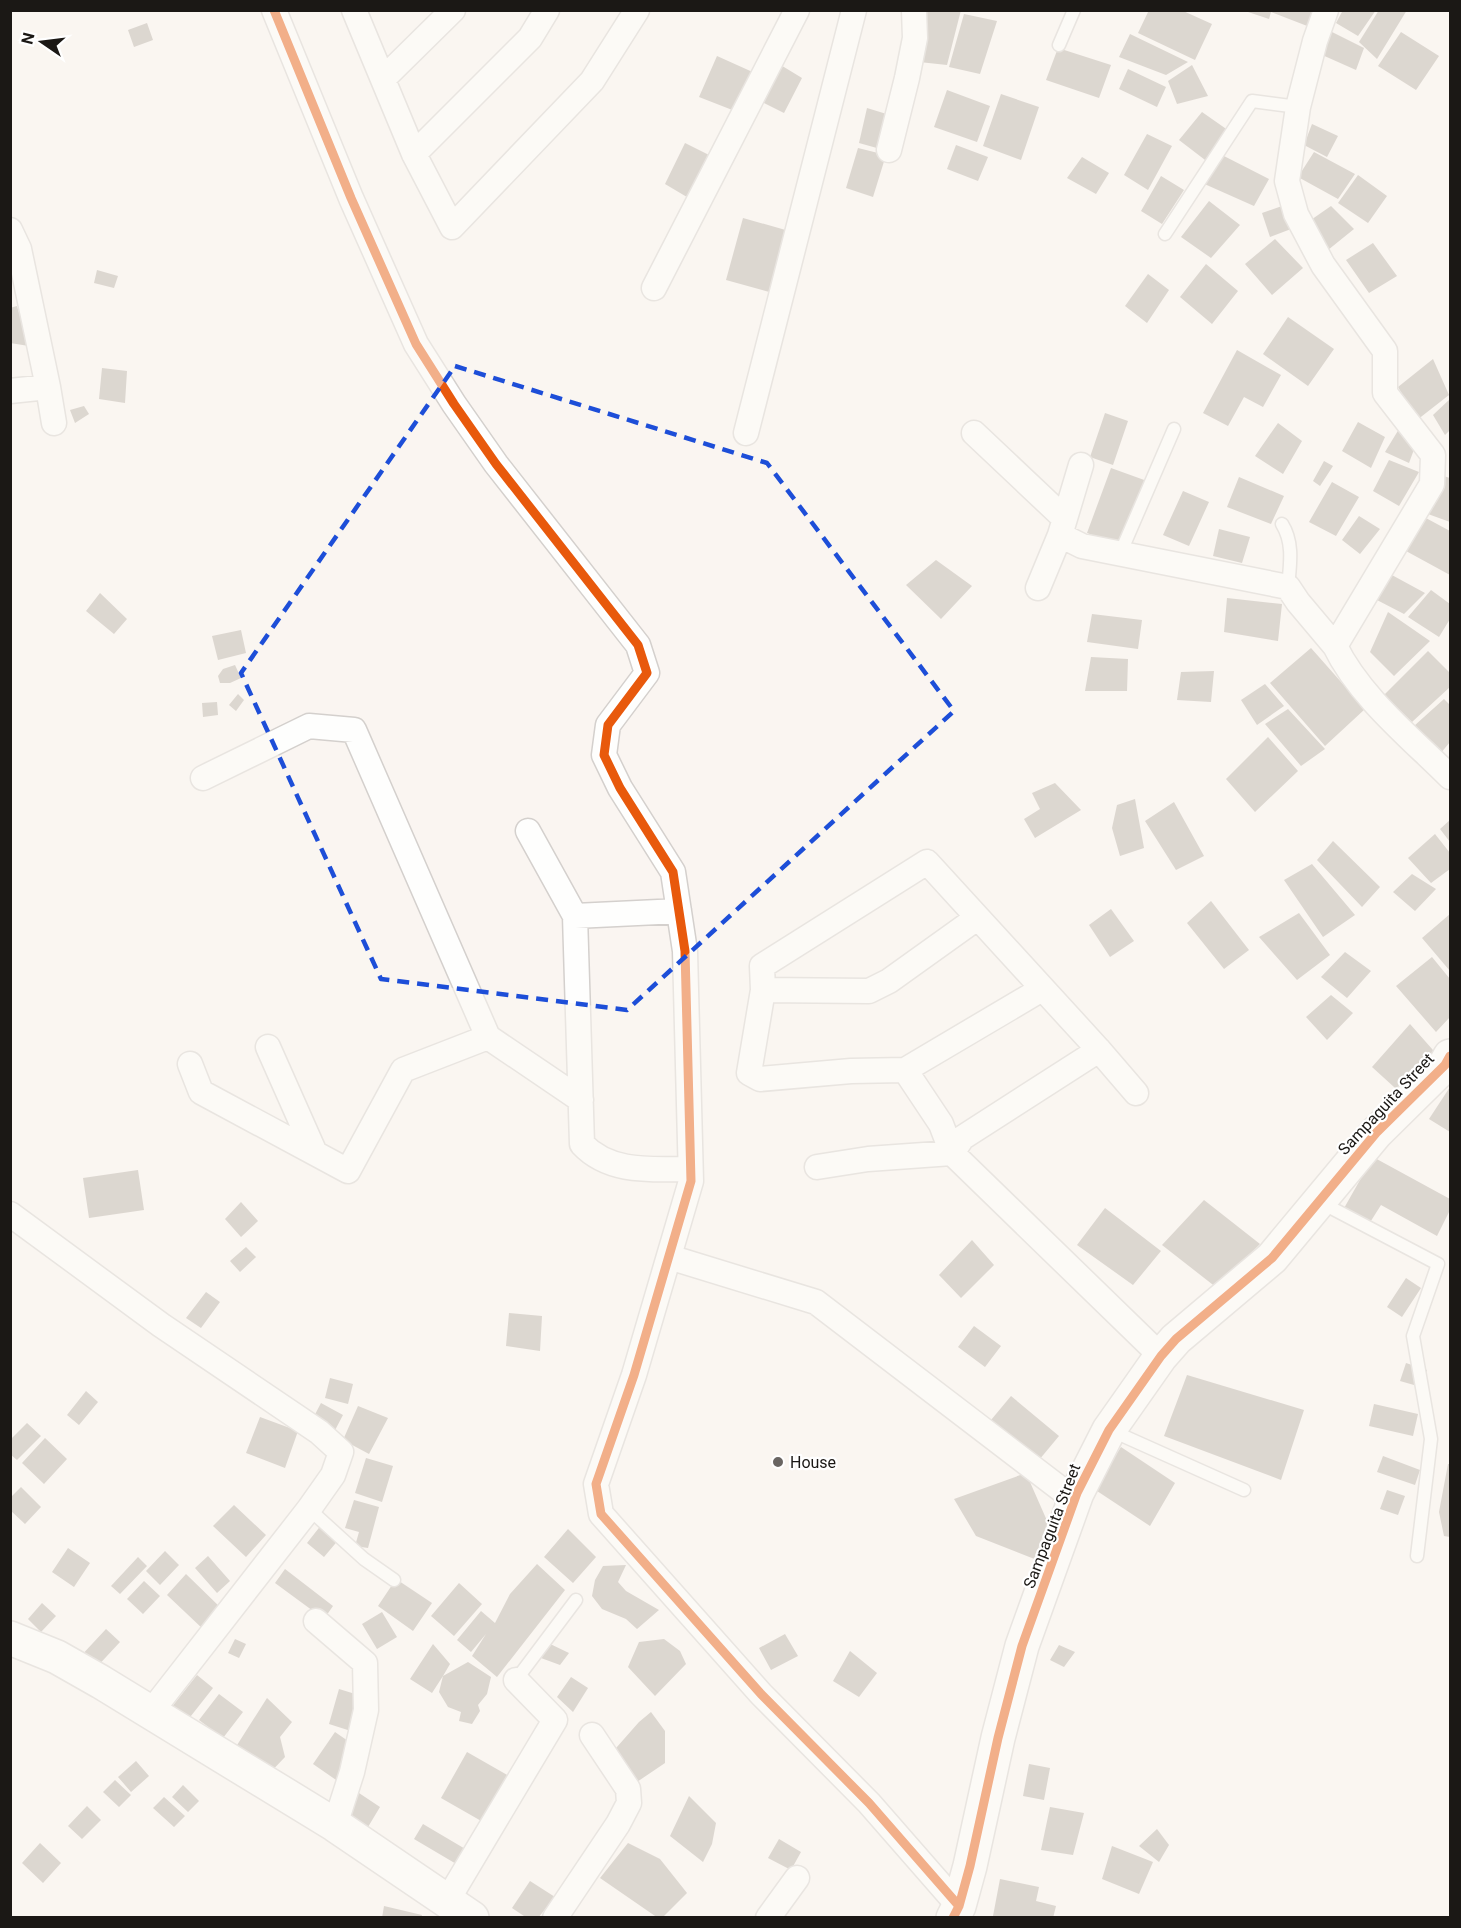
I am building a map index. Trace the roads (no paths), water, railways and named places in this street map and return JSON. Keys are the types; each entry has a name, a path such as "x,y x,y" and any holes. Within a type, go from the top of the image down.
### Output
{"street":[{"path":"274,10 351,198 416,345 496,464 638,645 646,673 608,725 604,755 620,788 673,872 685,951 691,1181 634,1375 596,1484 601,1514 761,1694 869,1803 956,1912"},
{"path":"354,10 414,154 452,227 592,81 637,10"},
{"path":"384,78 453,10"},
{"path":"414,154 530,38 547,10"},
{"path":"654,288 797,10"},
{"path":"746,433 854,10"},
{"path":"889,150 915,38 914,10"},
{"path":"1326,10 1315,41 1298,107 1287,181 1296,214 1323,265 1385,351 1385,393 1433,455 1432,484 1335,646"},
{"path":"10,230 19,249 54,423"},
{"path":"10,391 48,387"},
{"path":"974,433 1082,546 1288,587 1298,603 1335,646 1344,665 1377,704 1450,777"},
{"path":"1038,588 1062,526 1081,465"},
{"path":"202,778 309,726 354,730 488,1037 581,1100"},
{"path":"528,831 575,916 582,1144 590,1152 620,1167 690,1168"},
{"path":"1042,989 905,1070 851,1071 760,1079 749,1073 763,990 762,966 927,862 1099,1050 1136,1093"},
{"path":"575,916 679,911"},
{"path":"763,990 869,991 889,981 977,918"},
{"path":"190,1064 201,1092 348,1171 403,1070 488,1037"},
{"path":"268,1047 315,1153"},
{"path":"952,1153 962,1138 1099,1050"},
{"name":"Sampaguita Street","path":"956,1912 970,1866 998,1738 1022,1646 1074,1500 1109,1430 1161,1356 1176,1339 1272,1258 1376,1132 1445,1065 1450,1056"},
{"path":"905,1070 941,1124 952,1153 1161,1356"},
{"path":"817,1167 868,1159 952,1153"},
{"path":"10,1214 162,1325 319,1432 341,1452 333,1475 309,1509 150,1713"},
{"path":"669,1257 816,1302 1074,1500"},
{"path":"316,1621 365,1663 366,1710 352,1772 336,1825"},
{"path":"10,1638 57,1657 336,1825 459,1909 555,1720 516,1680"},
{"path":"555,1917 618,1824 629,1803 628,1789 592,1735"},
{"path":"768,1917 797,1878"}],"lane":[{"path":"1059,45 1074,10"},
{"path":"1166,234 1252,101 1298,107"},
{"path":"1120,554 1174,429"},
{"path":"1282,524 1288,534 1291,559 1288,587"},
{"path":"1319,1202 1438,1264 1413,1336 1431,1439 1417,1556"},
{"path":"1109,1430 1244,1490"},
{"path":"309,1509 364,1559 394,1580"},
{"path":"516,1680 576,1600"}],"place":[{"name":"House","path":"778,1462"}]}
